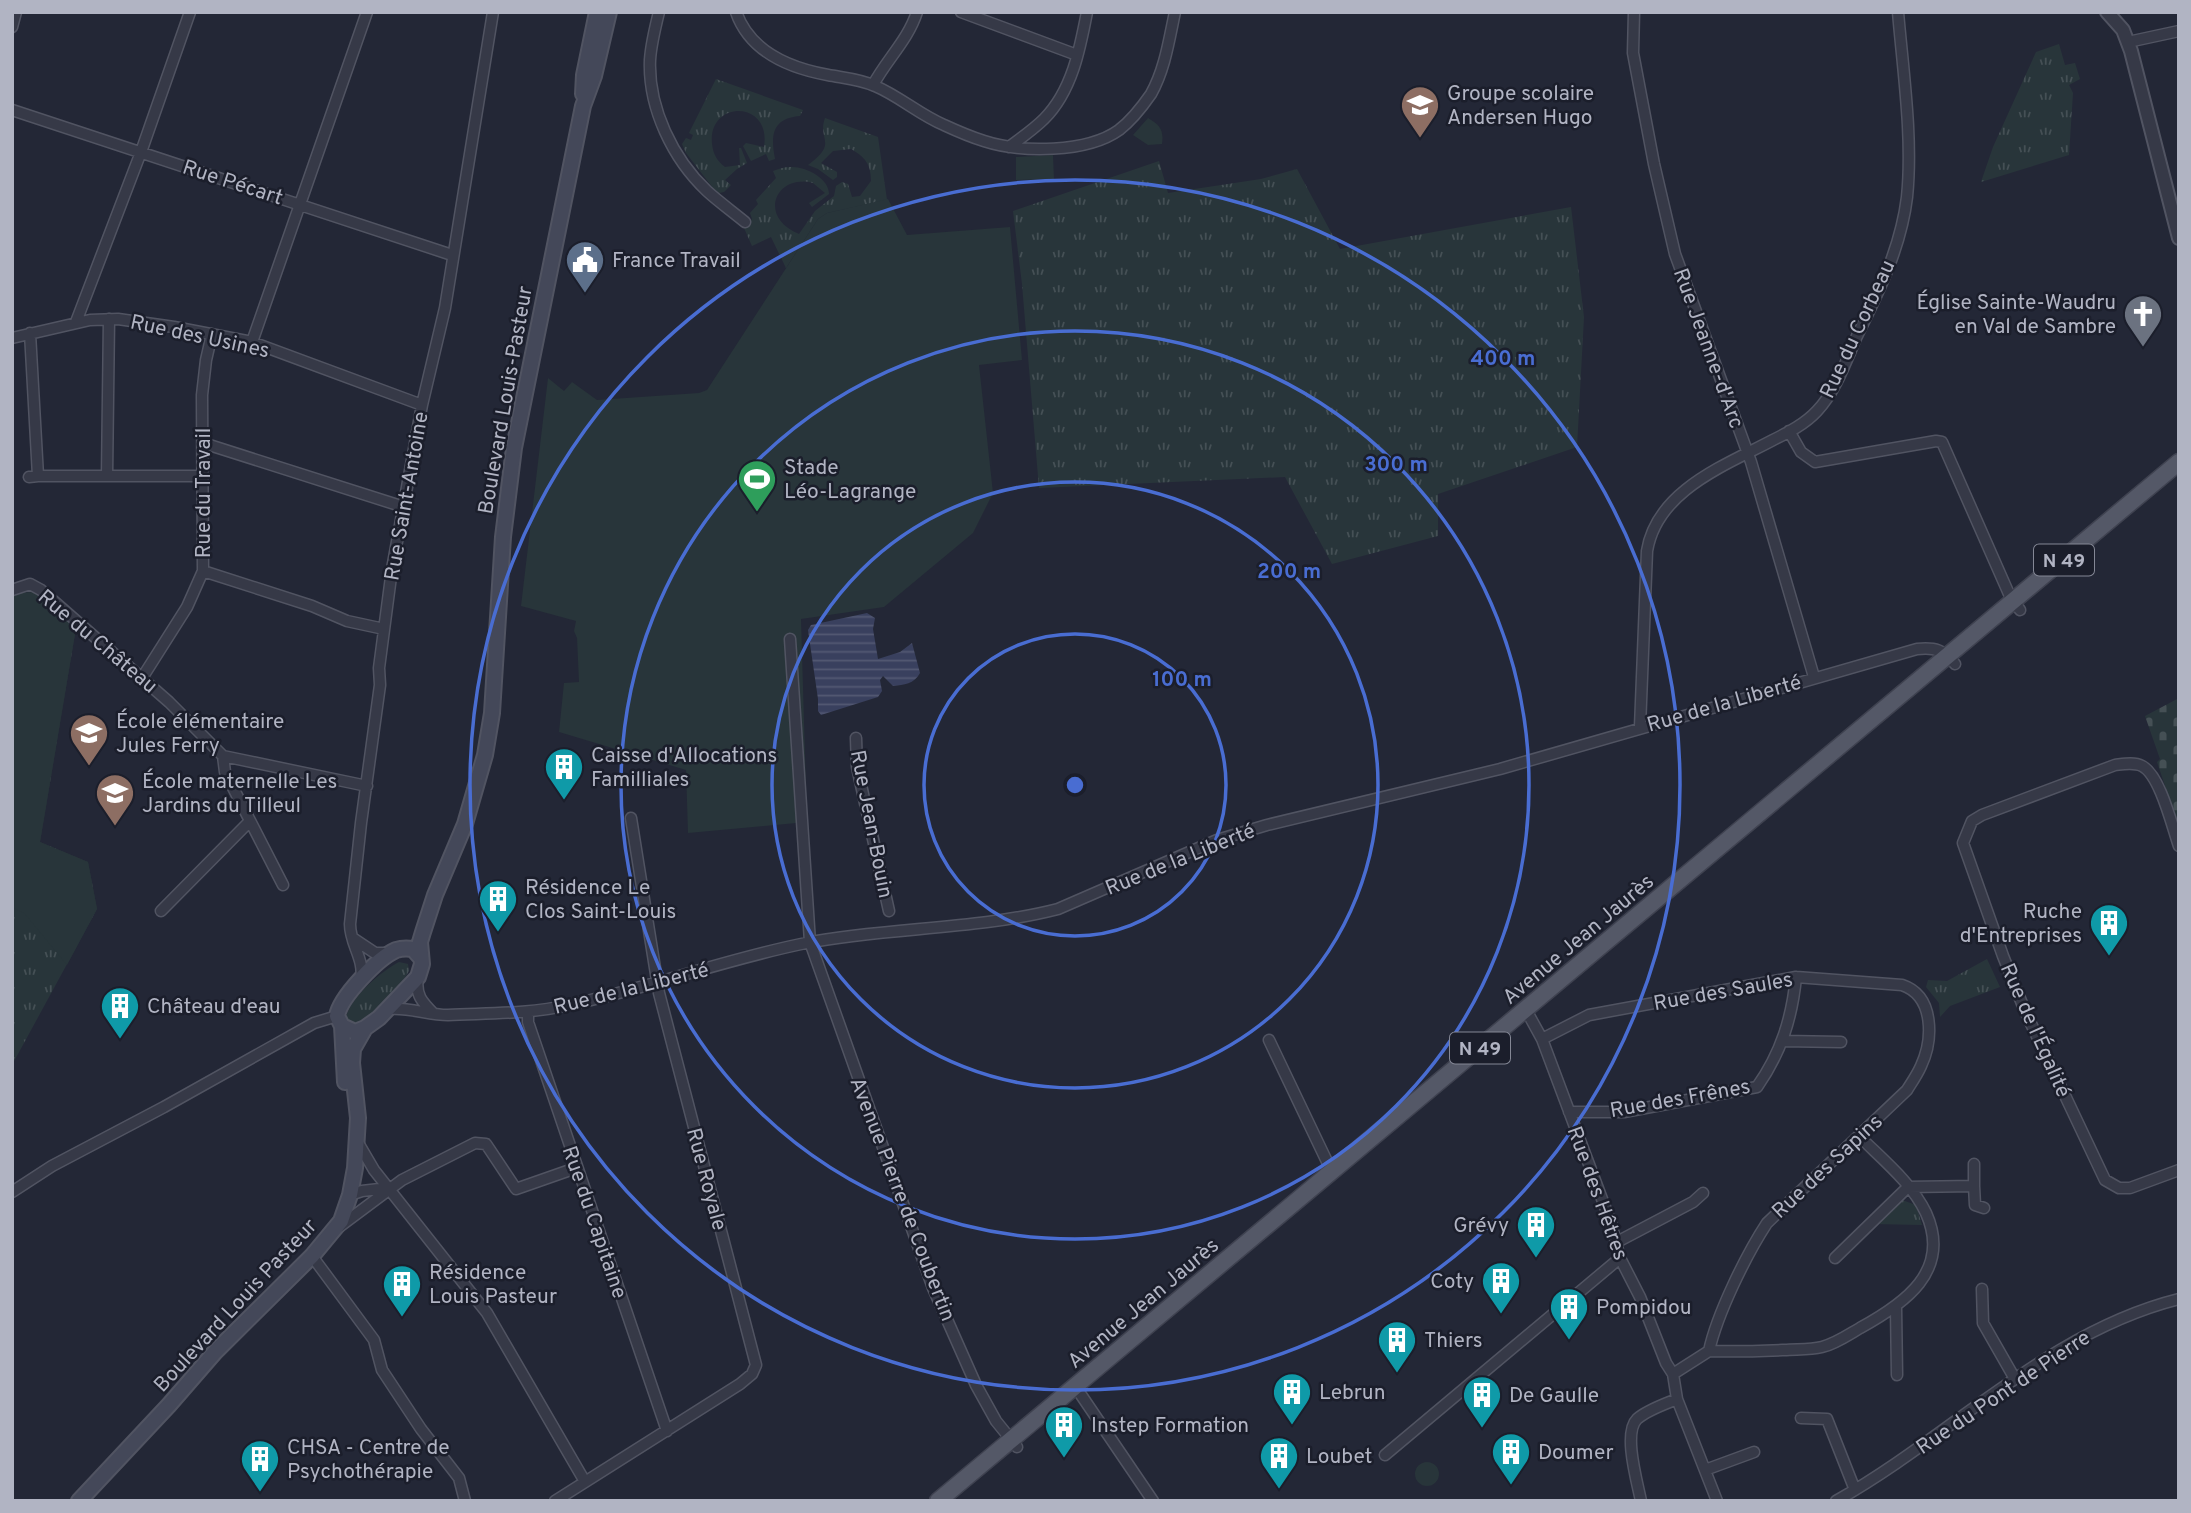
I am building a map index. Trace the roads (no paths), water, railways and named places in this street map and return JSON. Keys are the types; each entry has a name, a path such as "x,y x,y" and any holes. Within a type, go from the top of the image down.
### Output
{"main road":[{"path":"583,106 584,75 597,12"},
{"name":"Boulevard Louis-Pasteur","path":"418,977 422,964 420,942 435,895 465,824 485,755 492,713 503,537 514,448 583,106 594,76 609,12"},
{"name":"Avenue Jean Jaurès","path":"2017,606 2179,463"},
{"name":"Avenue Jean Jaurès","path":"939,1501 1014,1443 1268,1233 2017,606 2179,477"},
{"path":"356,1138 351,1124 342,1063 339,1021 342,1002 361,981 410,939 435,895"},
{"path":"396,950 412,949 421,958"},
{"path":"339,1021 355,1032 365,1028 389,1009 418,977"},
{"name":"Avenue Jean Jaurès","path":"1268,1233 1332,1172 1529,1014"},
{"name":"Boulevard Louis Pasteur","path":"79,1501 215,1352 334,1231 350,1195 355,1168 358,1118 353,1049 365,1028"},
{"name":"Avenue Jean Jaurès","path":"953,1501 1014,1443"}],"street":[{"path":"12,27 16,12"},
{"path":"76,322 141,152 190,12"},
{"path":"252,342 367,12"},
{"name":"Rue Saint-Antoine","path":"361,981 362,959 351,936 352,904 384,629 422,405 445,308 493,12"},
{"path":"659,12 651,47 651,78 664,129 682,160 708,192 746,222"},
{"path":"736,12 745,32 771,56 796,68 873,85 941,124 985,142 1009,147 1050,149 1100,139 1118,131 1134,117 1151,93 1162,69 1175,12"},
{"path":"873,85 885,63 912,30 917,12"},
{"path":"961,12 1077,55"},
{"path":"1009,147 1044,120 1068,84 1087,12"},
{"name":"Rue Jeanne-d'Arc","path":"1633,12 1633,53 1654,164 1675,254 1747,453 1814,677"},
{"name":"Rue du Corbeau","path":"1640,727 1647,551 1655,526 1668,506 1687,488 1789,431 1818,410 1832,389 1881,289 1907,198 1908,138 1898,12"},
{"path":"2106,12 2123,30 2128,42 2179,238"},
{"path":"2128,42 2179,31"},
{"name":"Rue Pécart","path":"12,110 452,255"},
{"path":"107,476 109,319"},
{"name":"Rue des Usines","path":"12,338 76,322 109,319 212,334 252,342 422,405"},
{"path":"30,333 34,477 202,476"},
{"name":"Rue du Travail","path":"142,678 187,607 203,571 202,395 212,334"},
{"path":"1789,431 1801,452 1815,462 1942,442 2017,606"},
{"path":"203,443 404,507"},
{"path":"203,571 312,606 347,621 384,629"},
{"name":"Rue du Château","path":"12,590 30,584 41,590 142,678 223,756"},
{"name":"Avenue Pierre de Coubertin","path":"790,639 810,942 933,1288 976,1385 996,1421 1014,1443"},
{"name":"Rue de la Liberté","path":"389,1009 402,1008 434,1015 528,1012 570,1005 810,942 1002,920 1058,909 1229,836 1267,825 1500,769 1917,649 1930,647 1942,650 1952,660"},
{"name":"Rue Jean-Bouin","path":"856,738 857,768 889,911"},
{"path":"284,885 225,772 223,756 367,786"},
{"name":"Rue de l'Égalité","path":"2179,846 2149,770 2128,763 2115,765 1992,810 1972,821 1962,843 2025,1011 2105,1180 2119,1188 2130,1188 2179,1170"},
{"name":"Rue Royale","path":"631,818 657,983 755,1365 752,1374 667,1431"},
{"path":"161,911 250,821"},
{"path":"351,936 376,953 396,950"},
{"path":"418,977 416,986 419,1000 434,1015"},
{"name":"Rue des Saules","path":"1542,1039 1589,1015 1796,977 1910,988"},
{"name":"Rue des Frênes","path":"1569,1112 1624,1112 1757,1087 1784,1041 1796,977"},
{"name":"Rue des Sapins","path":"1710,1351 1717,1324 1755,1241 1767,1223 1907,1090 1922,1064 1929,1029 1927,1008 1910,988"},
{"name":"Rue du Capitaine","path":"528,1012 528,1022 576,1168 667,1431"},
{"name":"Rue des Hêtres","path":"1529,1014 1542,1039 1617,1242 1620,1258 1673,1374 1677,1399 1717,1501"},
{"path":"12,1192 52,1166 314,1023 339,1021"},
{"path":"1269,1040 1332,1172"},
{"path":"1784,1041 1841,1042"},
{"path":"1673,1374 1710,1351 1737,1353 1825,1346 1896,1308 1917,1287 1925,1276 1931,1255 1929,1221 1922,1205 1908,1187 1860,1136"},
{"path":"356,1138 374,1170 486,1313 584,1480"},
{"path":"350,1195 388,1188 481,1142 486,1144 516,1188 521,1189 576,1168"},
{"path":"1974,1164 1975,1205 1984,1208"},
{"path":"1835,1258 1908,1187 1974,1186"},
{"path":"334,1231 382,1196 388,1188"},
{"path":"1617,1242 1693,1202 1703,1193"},
{"path":"312,1256 374,1340 382,1370 421,1429 459,1478 465,1501"},
{"path":"1385,1455 1620,1258"},
{"path":"1982,1289 1983,1323 2015,1379"},
{"name":"Rue du Pont de Pierre","path":"1836,1501 2059,1350 2139,1311 2179,1299"},
{"path":"1896,1308 1897,1375"},
{"path":"1077,1391 1153,1501"},
{"path":"1640,1501 1630,1440 1632,1426 1642,1415 1677,1399"},
{"path":"1801,1418 1827,1419 1855,1490"},
{"path":"555,1501 584,1480 667,1431"},
{"path":"1706,1470 1754,1452"}],"water":[{"path":"867,613 875,618 873,629 878,659 900,652 912,643 920,673 912,682 893,686 883,676 880,680 882,691 878,697 821,715 818,711 808,630 811,625"}],"place":[{"name":"Groupe scolaire Andersen Hugo","path":"1420,139"},
{"name":"France Travail","path":"585,294"},
{"name":"Église Sainte-Waudru en Val de Sambre","path":"2143,348"},
{"name":"Stade Léo-Lagrange","path":"757,513"},
{"name":"École élémentaire Jules Ferry","path":"89,767"},
{"name":"Caisse d'Allocations Familliales","path":"564,801"},
{"name":"École maternelle Les Jardins du Tilleul","path":"115,827"},
{"name":"Résidence Le Clos Saint-Louis","path":"498,933"},
{"name":"Ruche d'Entreprises","path":"2109,957"},
{"name":"Château d'eau","path":"120,1040"},
{"name":"Grévy","path":"1536,1259"},
{"name":"Coty","path":"1501,1315"},
{"name":"Résidence Louis Pasteur","path":"402,1318"},
{"name":"Pompidou","path":"1569,1341"},
{"name":"Thiers","path":"1397,1374"},
{"name":"Lebrun","path":"1292,1426"},
{"name":"De Gaulle","path":"1482,1429"},
{"name":"Instep Formation","path":"1064,1459"},
{"name":"Doumer","path":"1511,1486"},
{"name":"Loubet","path":"1279,1490"},
{"name":"CHSA - Centre de Psychothérapie","path":"260,1493"}]}
